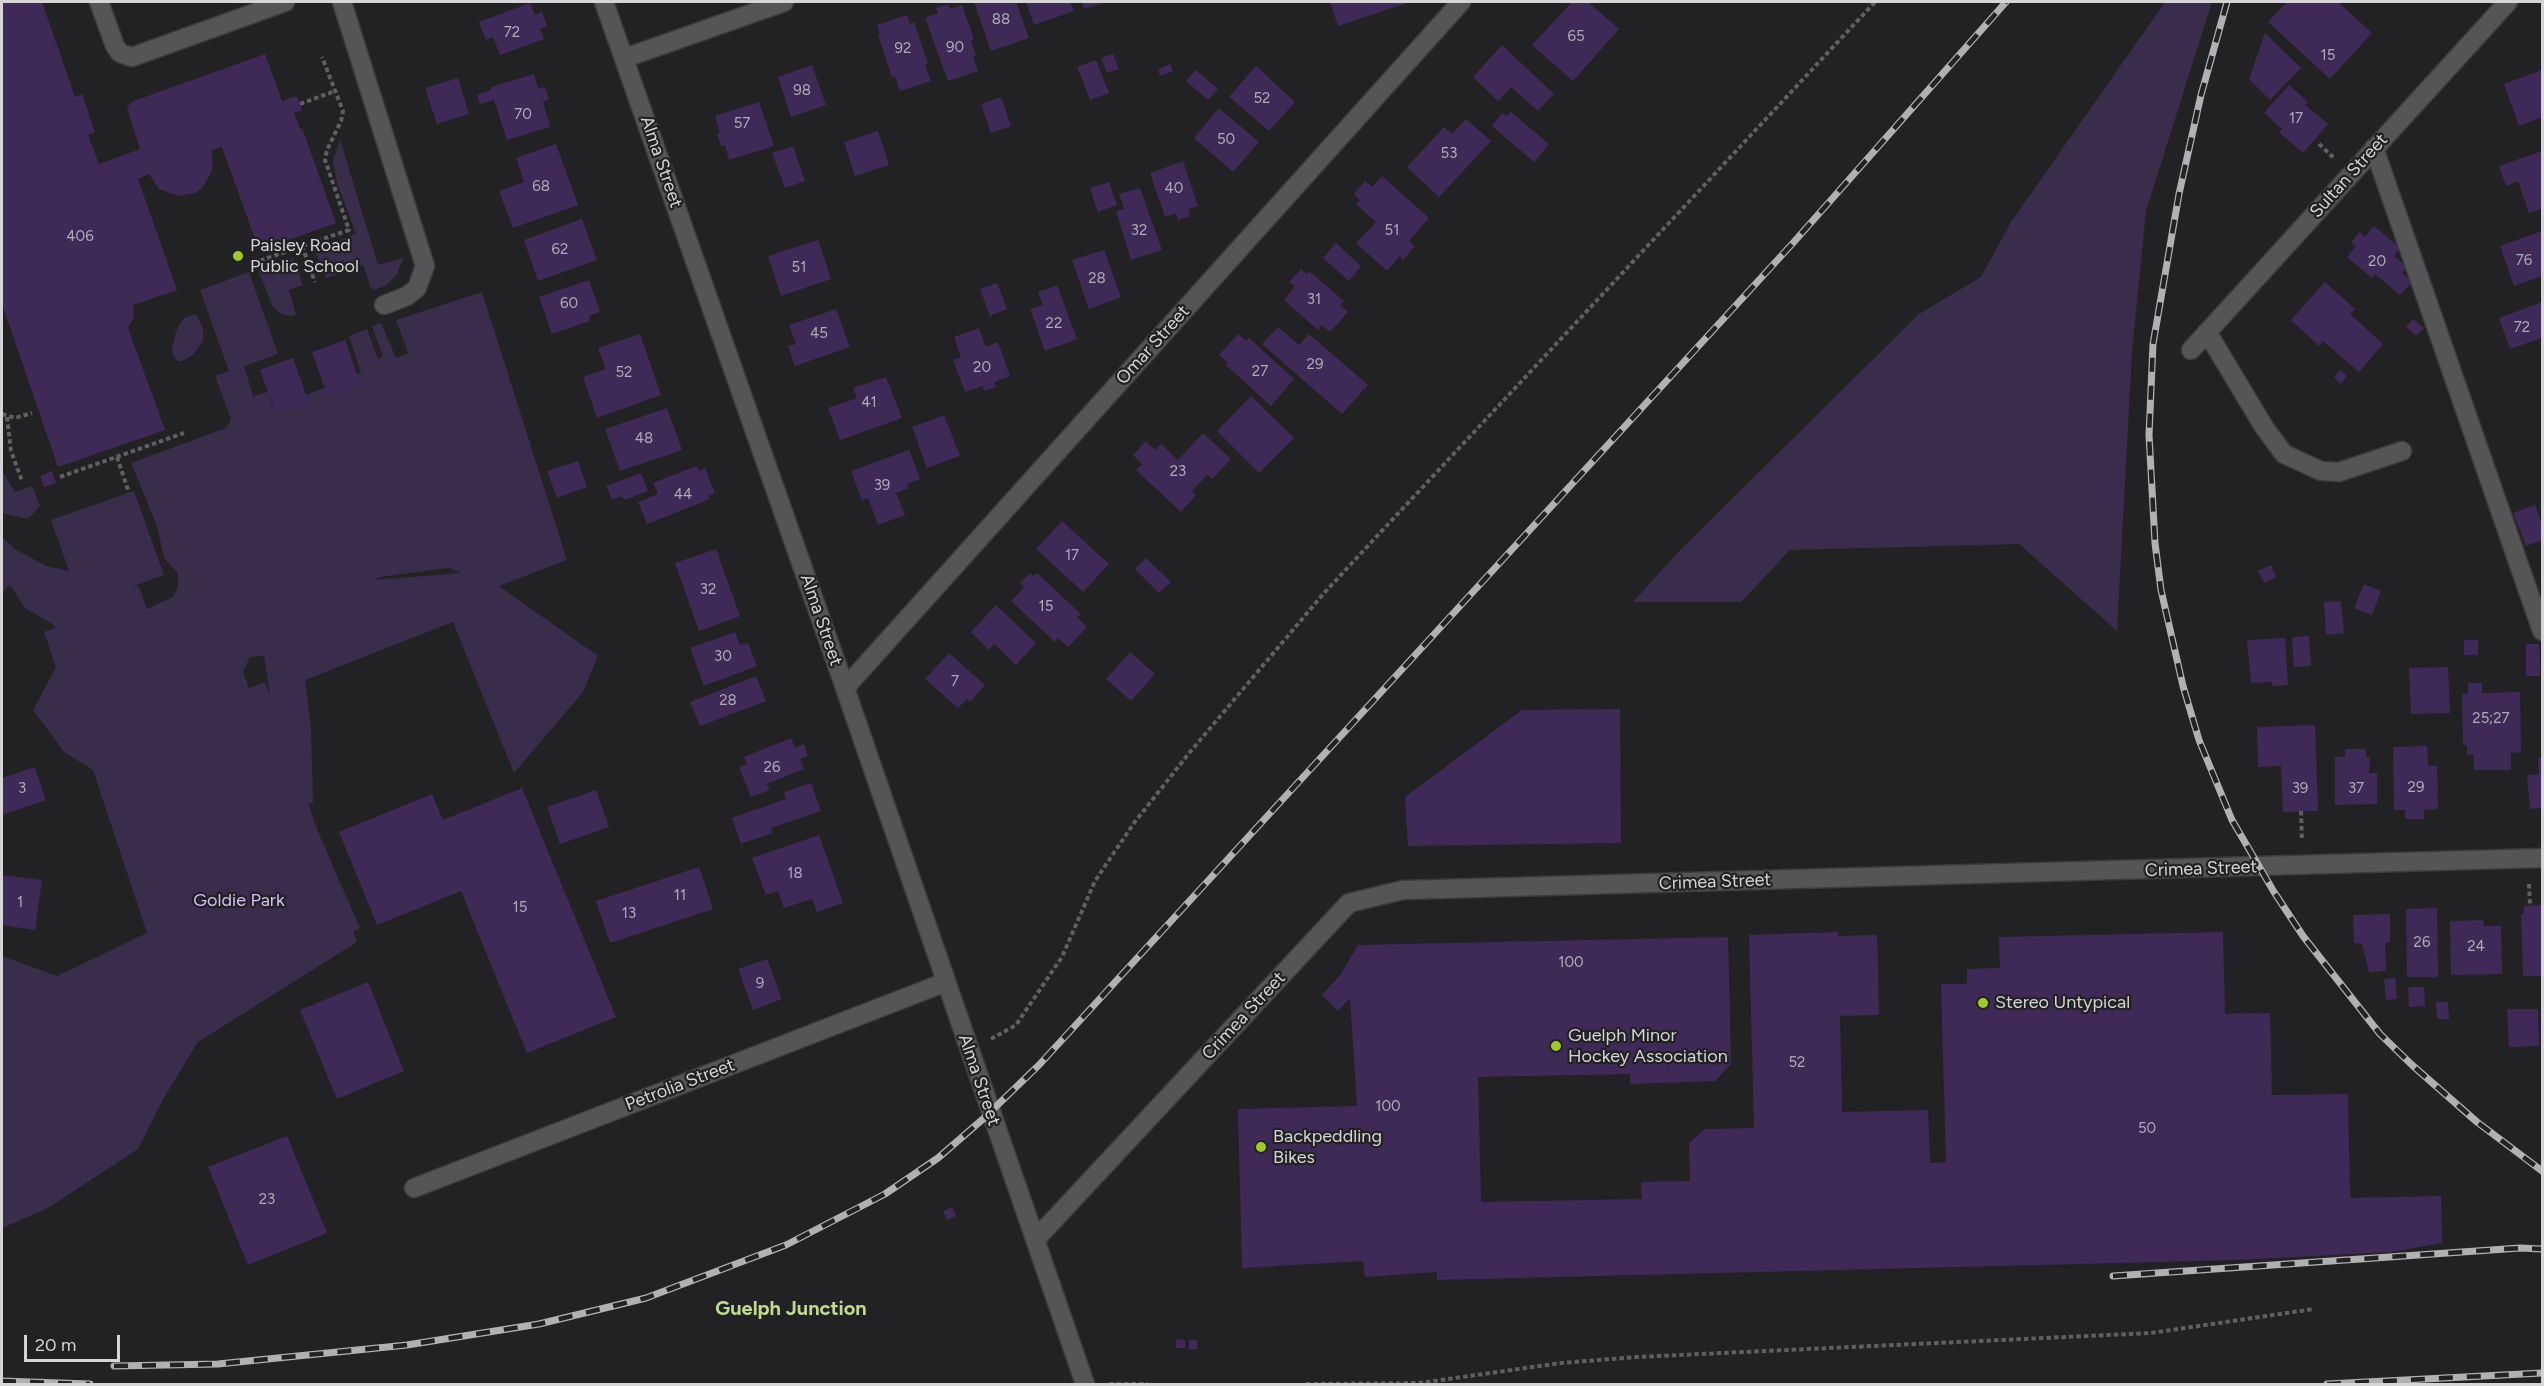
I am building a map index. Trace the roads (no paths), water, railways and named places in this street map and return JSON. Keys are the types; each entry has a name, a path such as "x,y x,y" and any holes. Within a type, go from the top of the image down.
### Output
{"street":[{"path":"99,2 120,52 132,57 285,2"},
{"path":"342,2 425,266 417,288 407,296 384,305"},
{"name":"Alma Street","path":"604,2 845,688 1084,1384"},
{"path":"625,58 784,2"},
{"name":"Omar Street","path":"845,688 1461,2"},
{"name":"Sultan Street","path":"2191,350 2508,2"},
{"path":"2374,148 2542,631"},
{"path":"2207,332 2264,427 2284,454 2321,471 2339,472 2402,451"},
{"name":"Crimea Street","path":"1035,1240 1348,903 1403,890 2542,858"},
{"name":"Petrolia Street","path":"414,1188 946,981"}],"railway":[{"path":"114,1366 218,1364 407,1345 539,1324 646,1298 786,1245 885,1194 938,1158 1039,1065 1793,243 2006,2"},
{"path":"2227,2 2201,95 2179,194 2153,344 2149,435 2155,543 2161,590 2183,686 2199,740 2232,820 2303,936 2380,1034 2477,1122 2542,1171"},
{"path":"2113,1276 2520,1248 2542,1249"},
{"path":"2327,1384 2542,1373"},
{"path":"2,1381 90,1384"}],"place":[{"name":"Paisley Road Public School","path":"238,256"},
{"name":"Stereo Untypical","path":"1983,1003"},
{"name":"Guelph Minor Hockey Association","path":"1556,1046"},
{"name":"Backpeddling Bikes","path":"1261,1147"}],"district":[{"name":"Guelph Junction","path":"791,1309"}],"park label":[{"name":"Goldie Park","path":"239,901"}]}
